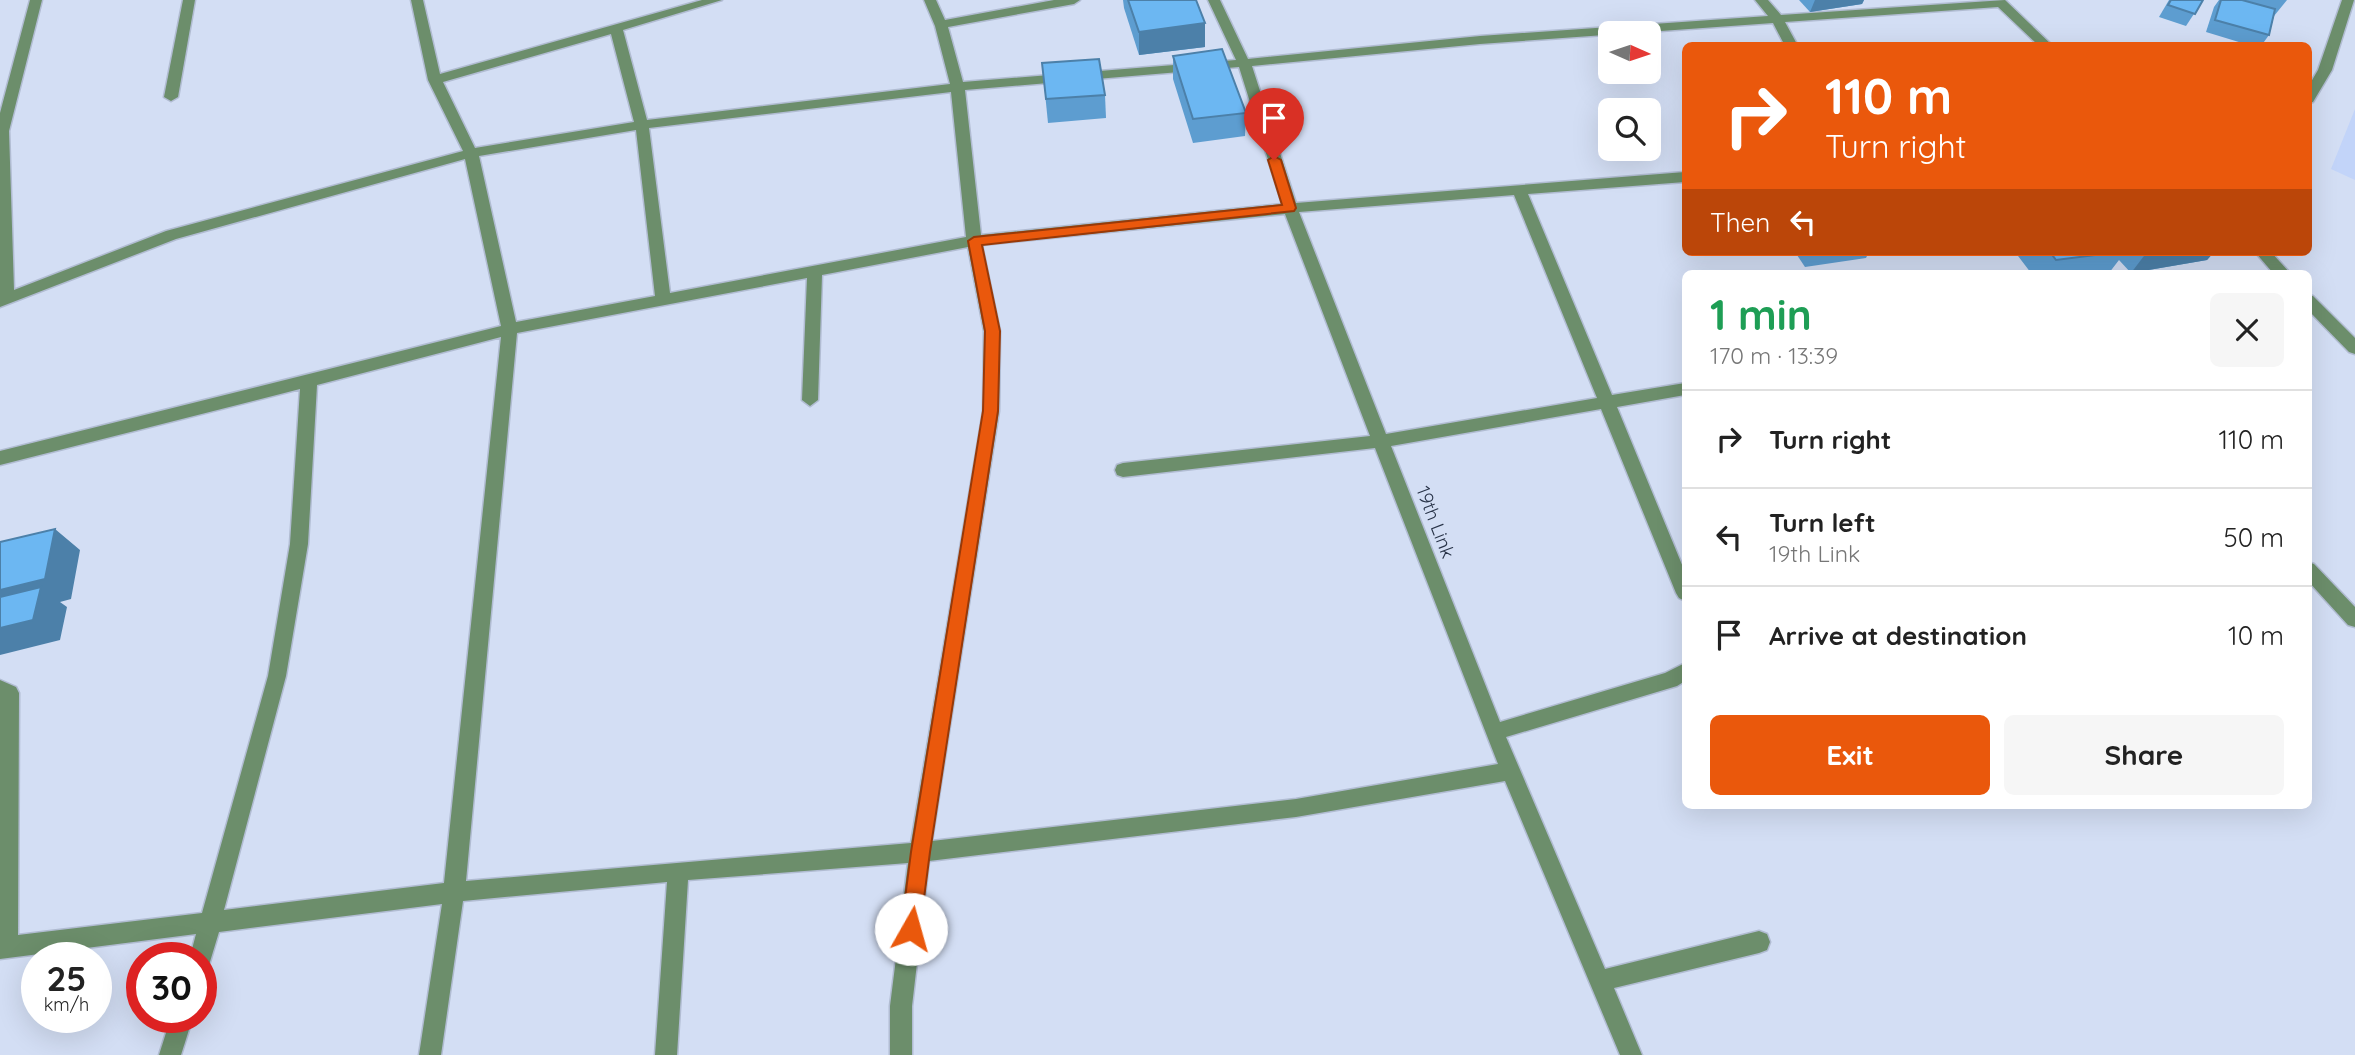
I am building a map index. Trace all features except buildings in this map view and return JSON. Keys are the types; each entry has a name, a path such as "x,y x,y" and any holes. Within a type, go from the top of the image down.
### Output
{"street":[{"path":"36,0 1,132 4,301 171,236 303,197 471,153 642,125 957,87 1480,40 2006,3 2043,42"},
{"path":"171,97 189,0"},
{"path":"417,0 435,80 471,153 510,329 454,892 430,1055"},
{"path":"435,80 716,0"},
{"path":"901,1055 901,1006 920,852 991,411 992,331 974,241 957,87 947,39 930,0"},
{"path":"941,25 1074,0"},
{"name":"19th Link","path":"1214,0 1244,63 1290,208 1509,771 1631,1055"},
{"path":"1762,0 1777,18 1790,42"},
{"path":"2312,92 2325,70 2348,0"},
{"path":"616,28 642,125 663,300"},
{"path":"0,458 510,329 974,241 1290,208 1682,177"},
{"path":"1520,192 1682,586"},
{"path":"2266,256 2279,270"},
{"path":"810,400 815,271"},
{"path":"2312,304 2355,348"},
{"path":"206,942 277,676 299,544 309,381"},
{"path":"1123,470 1382,441 1682,390"},
{"path":"2312,573 2355,619"},
{"path":"1494,732 1670,680 1682,673"},
{"path":"0,688 9,693 3,947 454,892 920,852 1296,808 1509,771"},
{"path":"666,1055 678,871"},
{"path":"1599,981 1759,942"},
{"path":"170,1055 177,1033"}],"shaded area":[{"path":"2355,109 2355,180 2331,169"}],"route":[{"path":"911,929 920,852 991,411 992,331 974,241 1290,208 1274,160"}]}
